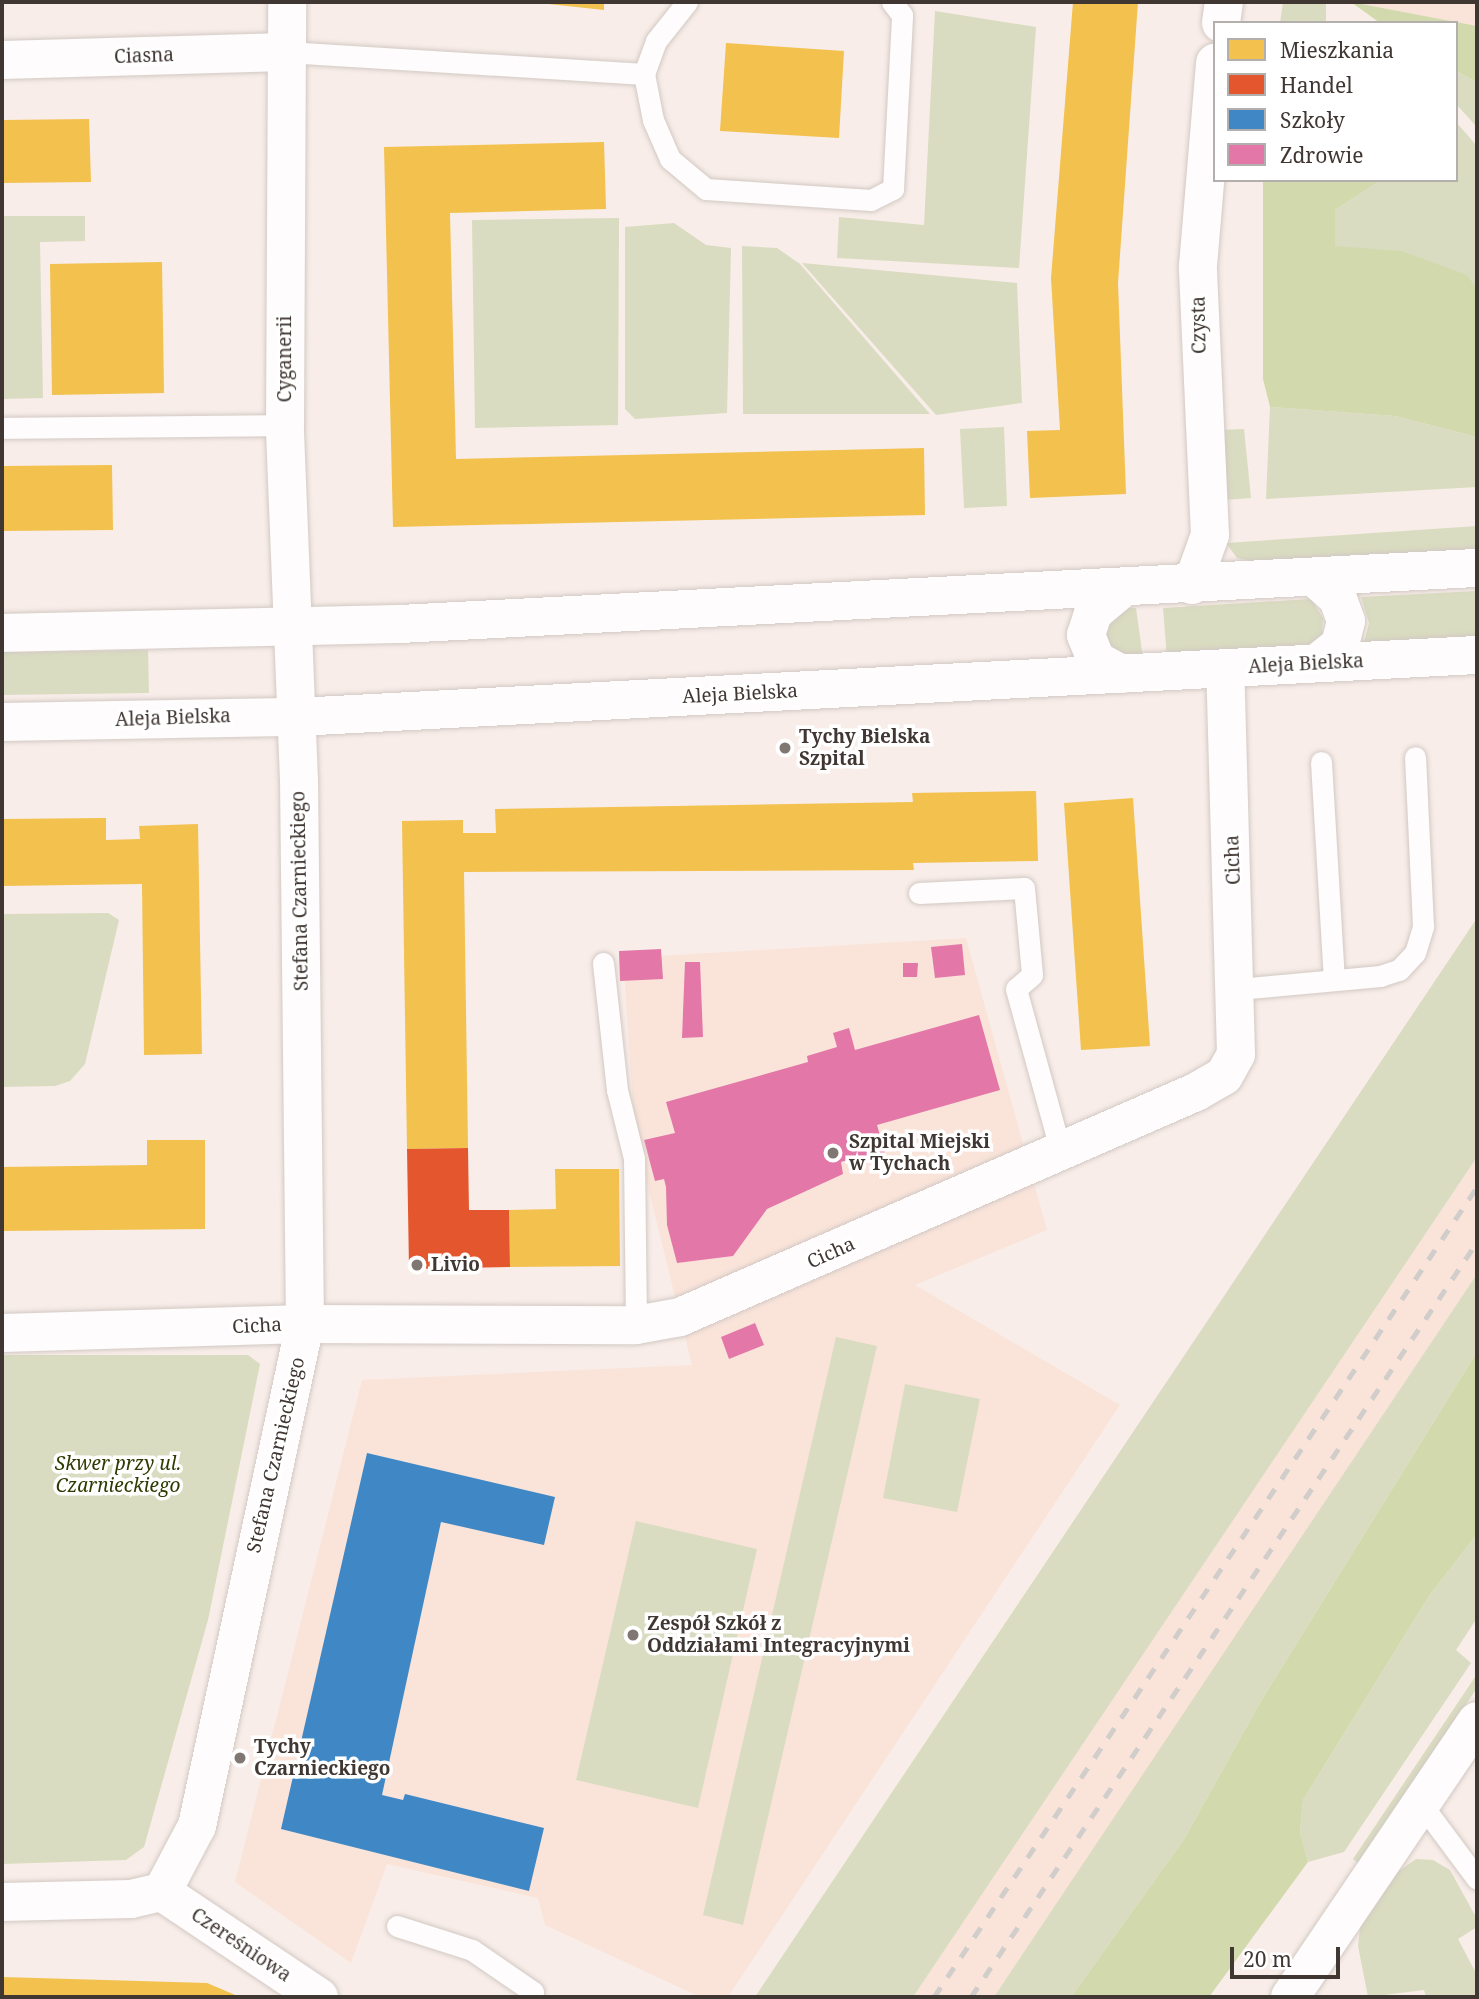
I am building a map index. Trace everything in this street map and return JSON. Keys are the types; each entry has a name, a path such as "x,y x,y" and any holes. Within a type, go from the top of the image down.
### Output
{"street":[{"name":"Cyganerii","path":"287,2 285,425 296,717"},
{"path":"1221,21 1224,2"},
{"name":"Ciasna","path":"2,60 286,52"},
{"name":"Czysta","path":"1192,585 1210,535 1198,265 1213,87"},
{"path":"2,633 291,628 1192,585 1477,568"},
{"path":"1315,578 1338,599 1346,621 1340,645 1318,663"},
{"path":"1122,674 1096,660 1086,635 1093,613 1123,588"},
{"name":"Aleja Bielska","path":"2,722 296,717 1477,655"},
{"name":"Cicha","path":"2,1333 306,1324 636,1325 694,1313 1061,1152 1224,1076 1236,1054 1238,989 1224,668"},
{"name":"Stefana Czarnieckiego","path":"162,1892 197,1826 306,1324 296,717"},
{"path":"1290,1997 1477,1721"},
{"path":"2,1902 131,1899 162,1892"},
{"name":"Czereśniowa","path":"162,1892 319,1997"}],"lane":[{"path":"687,2 656,41 644,74 653,120 670,159 706,189 871,200 893,189 902,15 892,2"},
{"path":"286,52 644,74"},
{"path":"2,428 285,425"},
{"path":"1238,989 1390,973 1415,953 1423,926 1415,757"},
{"path":"1321,762 1334,980"},
{"path":"919,893 1024,888 1032,975 1016,989 1061,1152"},
{"path":"603,963 617,1090 634,1158 636,1325"},
{"path":"1422,1805 1477,1879"},
{"path":"397,1926 472,1950 535,1995"}],"shaded area":[{"path":"1351,2 1477,2 1477,26"},
{"name":"Zespół Szkół z Oddziałami Integracyjnymi","path":"966,938 1047,1230 915,1285 1120,1405 728,1997 700,1997 545,1925 538,1898 387,1864 351,1963 235,1882 362,1380 692,1365 635,1135 623,958"},
{"path":"1477,1157 1477,1274 1072,1883 994,1997 913,1997"}],"green space":[{"path":"1283,2 1326,2 1326,21 1280,21"},
{"path":"1351,2 1451,21 1377,21"},
{"path":"935,11 1036,27 1019,268 837,258 839,217 924,225"},
{"path":"1458,22 1477,26 1477,82 1458,72"},
{"path":"1458,72 1477,82 1477,127 1458,106"},
{"path":"1458,124 1477,146 1477,289 1466,275 1334,246 1335,210 1378,182 1458,182"},
{"path":"1263,182 1378,182 1335,210 1335,246 1402,251 1467,275 1477,289 1477,437 1395,416 1270,407 1263,379"},
{"path":"2,216 85,216 85,241 40,242 43,398 2,399"},
{"path":"619,218 618,425 475,428 472,220"},
{"path":"674,223 706,245 731,248 727,413 635,419 625,409 625,227"},
{"path":"742,246 777,248 800,264 930,414 743,414"},
{"path":"802,263 1017,283 1022,403 936,415"},
{"path":"1270,407 1395,416 1477,437 1477,487 1266,499"},
{"path":"1004,427 1007,506 964,508 960,429"},
{"path":"1244,429 1251,498 1224,500 1219,430"},
{"path":"1477,526 1477,550 1254,562 1237,558 1226,543"},
{"path":"1477,591 1477,638 1363,646 1369,623 1361,597"},
{"path":"1311,599 1323,618 1322,634 1308,646 1167,658 1163,608"},
{"path":"1124,608 1136,608 1143,658 1123,657 1105,639 1107,625"},
{"path":"148,650 149,693 2,695 2,652"},
{"path":"108,913 119,920 85,1064 70,1081 55,1086 2,1087 2,914"},
{"path":"1477,918 1477,1157 913,1997 755,1997"},
{"path":"1477,1274 1477,1352 1261,1701 1183,1841 1071,1997 994,1997"},
{"path":"836,1337 877,1346 743,1925 703,1915"},
{"path":"1477,1352 1477,1534 1429,1596 1303,1800 1300,1832 1308,1862 1209,1997 1071,1997 1183,1841 1261,1701"},
{"name":"Skwer przy ul. Czarnieckiego","path":"2,1355 248,1355 260,1364 208,1620 144,1847 126,1860 2,1864"},
{"path":"905,1384 980,1399 957,1512 883,1498"},
{"path":"636,1521 757,1549 698,1808 576,1780"},
{"path":"1477,1534 1477,1618 1456,1650 1471,1663 1344,1852 1308,1862 1300,1832 1303,1800 1429,1596"},
{"path":"1477,1674 1477,1688 1358,1863 1353,1859"},
{"path":"1416,1859 1433,1860 1450,1870 1477,1919 1477,1927 1458,1939 1477,1975 1477,1997 1426,1997 1424,1990 1368,1997 1358,1946 1361,1920 1393,1875"}],"building: Mieszkania":[{"path":"530,2 604,2 604,10"},
{"path":"1073,2 1138,2 1118,283 1126,494 1030,498 1027,431 1060,430 1051,278"},
{"path":"726,43 844,51 839,138 720,131"},
{"path":"89,119 91,182 2,183 2,120"},
{"path":"604,142 606,209 450,213 456,459 924,448 925,515 393,527 384,147"},
{"path":"162,262 164,393 52,395 50,264"},
{"path":"112,465 113,530 2,531 2,466"},
{"path":"1036,791 1038,861 913,863 914,870 464,872 468,1148 407,1149 402,821 463,820 463,833 496,833 495,809 913,802 912,793"},
{"path":"1133,798 1150,1046 1081,1050 1064,803"},
{"path":"106,818 106,840 140,839 139,826 198,824 202,1054 144,1055 142,884 2,886 2,819"},
{"path":"147,1140 205,1140 205,1229 2,1231 2,1167 147,1165"},
{"path":"555,1169 619,1169 620,1266 510,1267 509,1210 556,1209"},
{"path":"2,1977 207,1983 240,1997 2,1997"}],"building: Handel":[{"path":"468,1148 469,1210 509,1210 510,1267 409,1269 407,1149"}],"building: Szkoły":[{"path":"367,1453 555,1497 544,1545 441,1522 382,1795 403,1800 405,1794 544,1828 529,1891 281,1829"}],"building: Zdrowie":[{"path":"962,944 965,975 935,978 931,947"},
{"path":"661,949 663,979 620,981 619,951"},
{"path":"685,962 700,962 703,1037 682,1038"},
{"path":"903,963 918,963 917,977 903,977"},
{"path":"979,1015 1000,1090 877,1125 886,1156 865,1165 861,1156 841,1162 843,1174 767,1209 733,1256 677,1263 667,1225 664,1179 655,1181 644,1140 675,1133 666,1102 808,1062 807,1056 837,1047 833,1033 849,1028 855,1050"},
{"path":"755,1323 764,1345 729,1359 721,1337"}],"railway":[{"path":"934,1997 1477,1187"},
{"path":"971,1997 1477,1242"}],"place":[{"name":"Tychy Bielska Szpital","path":"785,748"},
{"name":"Szpital Miejski w Tychach","path":"833,1153"},
{"name":"Livio","path":"417,1265"},
{"name":"Zespół Szkół z Oddziałami Integracyjnymi","path":"633,1635"},
{"name":"Tychy Czarnieckiego","path":"240,1758"}]}
